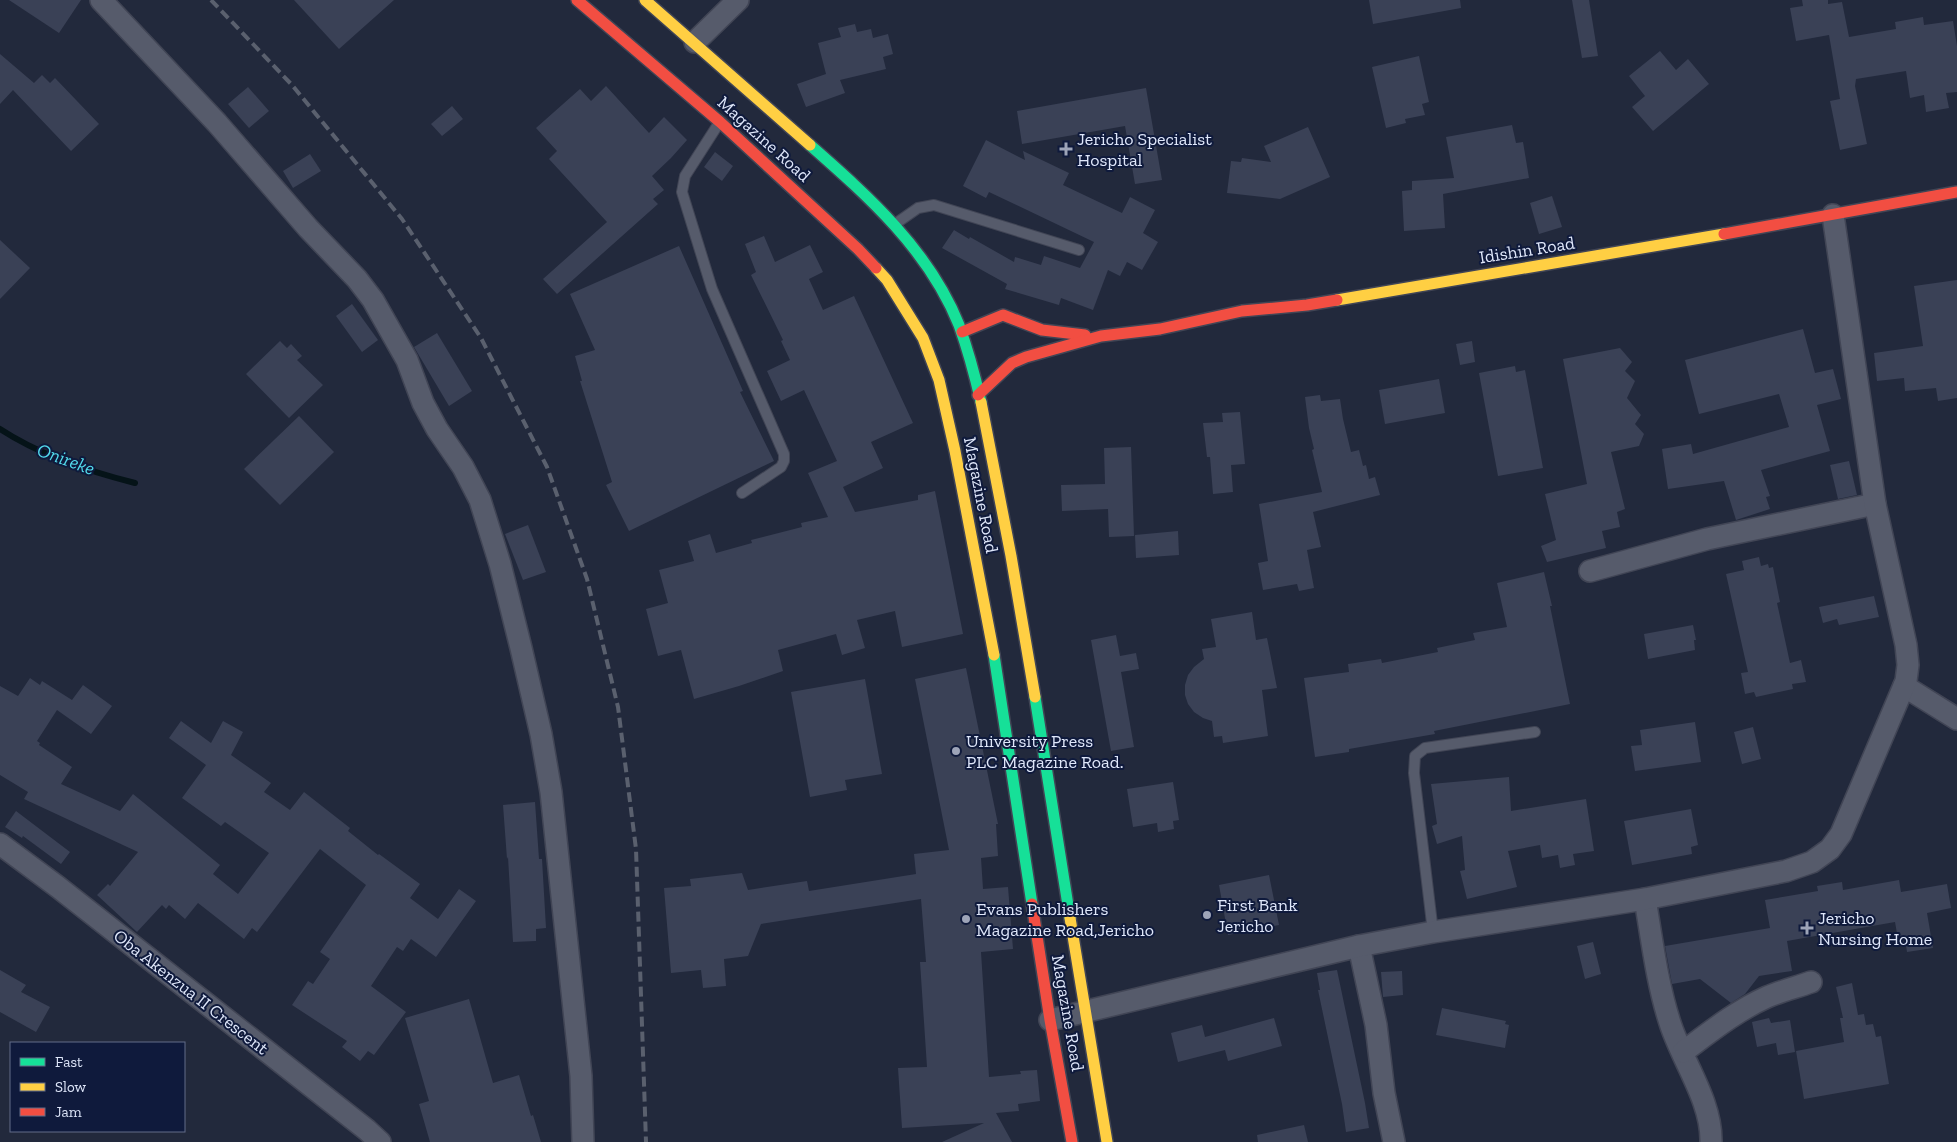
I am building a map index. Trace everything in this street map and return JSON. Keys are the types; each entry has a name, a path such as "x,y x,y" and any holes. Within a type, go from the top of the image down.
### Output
{"main road":[{"name":"Magazine Road","path":"577,0 720,122 826,218 887,280 913,319 923,338 939,380 955,451 995,659 1050,1020 1072,1142"},
{"name":"Magazine Road","path":"645,0 846,176 894,224 911,242 924,261 948,302 962,332 970,357 1002,504 1027,640 1106,1142"},
{"name":"Idishin Road","path":"1102,336 1160,329 1242,311 1307,304 1608,255 1957,192"},
{"path":"962,332 1003,314 1042,330 1102,336"},
{"path":"978,394 1012,363 1026,357 1102,336"}],"street":[{"path":"100,0 217,123 308,228 357,279 373,300 407,360 423,403 437,429 463,467 480,500 500,564 541,734 550,792 581,1076 583,1142"},
{"path":"695,42 738,0"},
{"path":"1050,1020 1086,1013 1359,946 1433,932 1645,899 1786,871 1812,862 1830,849 1841,834 1904,686 1908,665 1906,644 1875,504 1833,215"},
{"path":"1590,571 1708,539 1875,504"},
{"path":"1904,686 1957,720"},
{"name":"Oba Akenzua II Crescent","path":"0,844 58,887 380,1142"},
{"path":"1645,899 1658,976 1670,1025 1684,1052 1711,1130 1711,1142"},
{"path":"1359,946 1376,1025 1384,1093 1394,1142"},
{"path":"1684,1052 1715,1027 1741,1011 1768,997 1811,982"}],"lane":[{"path":"720,122 685,176 682,192 712,289 784,454 784,461 781,467 742,493"},
{"path":"894,224 918,208 934,204 1079,250"},
{"path":"1433,932 1414,773 1415,756 1425,748 1535,732"}],"building":[{"path":"9,0 81,0 59,33"},
{"path":"294,0 394,0 339,49"},
{"path":"1369,0 1460,0 1461,8 1373,24"},
{"path":"1572,0 1589,0 1598,56 1582,58"},
{"path":"1802,0 1828,0 1828,4 1842,2 1849,37 1896,29 1895,22 1923,17 1924,25 1953,21 1957,46 1957,92 1946,93 1949,108 1926,112 1924,95 1910,98 1906,71 1856,79 1855,86 1867,144 1840,150 1830,101 1840,99 1829,35 1796,41 1790,8 1803,6"},
{"path":"855,24 857,32 871,29 873,38 888,34 893,54 883,57 886,69 840,80 845,93 806,107 797,84 826,74 818,43 841,37 838,28"},
{"path":"1660,51 1676,70 1688,59 1709,84 1653,131 1632,107 1645,96 1629,76"},
{"path":"0,54 34,83 42,75 50,83 55,78 99,124 71,151 13,90 0,104"},
{"path":"1419,56 1429,102 1422,104 1425,115 1405,119 1406,123 1386,128 1372,67"},
{"path":"606,86 649,133 664,117 687,140 652,176 664,190 653,199 658,204 557,294 543,279 607,222 549,159 557,151 536,128 580,89 591,101"},
{"path":"248,87 269,111 249,128 228,104"},
{"path":"1146,88 1162,180 1135,184 1125,126 1022,144 1017,111"},
{"path":"452,106 463,119 442,136 431,124"},
{"path":"1512,125 1516,143 1523,142 1529,178 1443,194 1445,228 1404,231 1402,191 1412,190 1412,181 1454,178 1446,137"},
{"path":"1308,127 1330,177 1280,199 1227,193 1231,161 1241,162 1242,158 1271,162 1264,146"},
{"path":"986,140 1025,160 1023,151 1069,173 1063,185 1122,213 1130,197 1155,210 1143,233 1158,242 1142,270 1127,262 1120,276 1108,270 1093,310 1061,298 1059,305 1005,289 1007,284 942,248 954,230 1014,262 1015,257 1041,265 1044,256 1080,268 1094,242 989,192 986,198 963,186"},
{"path":"715,152 733,166 722,181 704,167"},
{"path":"310,154 321,171 293,188 283,171"},
{"path":"1552,196 1562,227 1539,234 1530,203"},
{"path":"764,236 775,262 810,245 823,272 809,279 823,310 854,296 913,423 871,442 883,468 843,487 855,512 918,500 918,495 935,491 963,634 902,647 895,611 857,620 865,648 842,655 836,634 778,650 783,671 694,699 681,650 658,656 646,609 668,603 659,570 694,561 688,541 710,534 716,553 752,543 751,540 802,527 801,523 828,517 808,473 837,461 804,390 781,401 767,371 790,360 781,341 783,340 751,275 756,272 745,244"},
{"path":"0,240 30,268 0,299"},
{"path":"679,246 743,391 740,392 774,461 629,531 606,485 612,482 580,381 582,381 575,356 595,350 570,294"},
{"path":"1957,280 1957,398 1938,401 1936,388 1905,391 1904,378 1877,381 1874,353 1923,346 1914,286"},
{"path":"352,304 378,340 362,352 336,316"},
{"path":"1803,329 1815,373 1833,369 1841,399 1817,405 1830,451 1761,470 1770,496 1766,497 1770,509 1736,520 1724,481 1668,489 1662,449 1691,444 1693,454 1789,427 1779,394 1699,414 1685,360"},
{"path":"437,333 472,391 449,406 414,347"},
{"path":"280,341 287,348 291,344 302,356 297,360 323,385 289,418 246,374"},
{"path":"1472,341 1475,362 1460,365 1456,344"},
{"path":"1620,348 1632,362 1625,371 1635,381 1627,398 1641,415 1635,424 1644,434 1639,446 1611,452 1625,509 1617,512 1620,527 1602,531 1606,548 1547,562 1541,546 1556,540 1545,494 1587,484 1563,359"},
{"path":"1515,366 1516,372 1525,370 1543,468 1498,476 1479,373"},
{"path":"1439,379 1445,413 1385,424 1379,390"},
{"path":"1320,395 1321,401 1340,399 1351,452 1359,450 1363,466 1366,465 1369,479 1375,477 1380,495 1313,512 1321,547 1307,550 1314,588 1299,591 1297,584 1263,590 1258,563 1268,561 1259,504 1322,492 1312,450 1314,449 1305,397"},
{"path":"1240,412 1245,464 1231,465 1233,492 1213,494 1210,457 1207,457 1203,423 1223,422 1222,413"},
{"path":"299,416 334,452 280,505 244,469"},
{"path":"1131,447 1134,536 1109,537 1108,509 1062,511 1061,485 1105,484 1104,448"},
{"path":"1849,461 1857,495 1838,499 1830,465"},
{"path":"528,525 546,572 523,580 505,534"},
{"path":"1178,531 1179,555 1136,558 1135,535"},
{"path":"1759,557 1761,566 1768,564 1769,568 1773,567 1780,602 1777,603 1790,663 1801,660 1806,682 1792,684 1793,689 1756,697 1754,692 1745,694 1741,673 1748,672 1726,574 1744,570 1742,561"},
{"path":"1544,572 1570,704 1434,731 1435,734 1349,749 1349,752 1315,757 1304,678 1349,672 1348,664 1381,659 1382,663 1438,652 1437,648 1475,640 1473,633 1507,627 1497,583"},
{"path":"1874,596 1879,617 1839,625 1837,619 1823,623 1819,607"},
{"path":"1252,612 1256,640 1267,638 1277,688 1262,690 1268,736 1223,743 1222,736 1214,737 1212,721 1194,712 1188,704 1185,695 1185,685 1188,675 1204,659 1202,649 1216,647 1211,619"},
{"path":"1693,625 1696,640 1694,640 1695,650 1648,659 1644,634"},
{"path":"1116,635 1120,656 1136,653 1139,669 1121,672 1134,747 1111,751 1091,640"},
{"path":"966,668 998,824 996,824 998,856 981,858 983,889 1008,887 1013,949 981,952 989,1077 1021,1074 1020,1071 1037,1070 1040,1101 1018,1104 1019,1111 996,1113 1012,1142 942,1142 984,1123 902,1128 898,1068 927,1067 920,962 926,962 921,899 761,924 748,956 724,959 726,986 703,988 701,970 671,973 664,888 691,886 690,879 742,873 748,890 807,881 809,891 916,874 914,854 949,850 915,679"},
{"path":"30,678 40,685 42,681 72,700 83,685 112,706 91,734 57,710 37,741 40,743 39,745 72,767 61,784 120,811 133,794 220,865 213,874 238,894 269,853 225,822 221,826 182,798 206,765 169,738 181,721 211,743 223,721 243,732 231,755 271,783 264,792 290,810 304,792 350,828 348,831 378,855 420,884 410,898 438,919 459,889 476,901 436,957 411,939 403,951 397,947 371,986 406,1012 374,1055 368,1051 360,1061 342,1047 347,1041 292,1005 308,981 313,984 330,959 320,952 366,885 320,849 257,932 252,928 244,939 198,903 185,919 169,905 166,909 162,905 137,932 97,895 108,884 110,886 138,852 24,799 28,792 0,775 0,686 18,696"},
{"path":"865,679 882,774 845,780 847,790 810,797 791,692"},
{"path":"1695,722 1701,762 1635,771 1631,746 1642,745 1640,730"},
{"path":"1753,727 1761,759 1742,764 1734,732"},
{"path":"1509,777 1511,811 1586,799 1594,851 1573,854 1575,865 1560,868 1558,855 1542,858 1540,845 1508,851 1517,887 1467,899 1460,871 1465,870 1462,836 1437,844 1432,826 1437,824 1431,784"},
{"path":"1173,782 1179,820 1173,821 1174,829 1158,832 1157,823 1133,827 1127,789"},
{"path":"535,802 539,859 542,859 546,928 536,929 536,941 513,942 503,805"},
{"path":"1691,809 1698,845 1691,847 1692,854 1632,865 1624,821"},
{"path":"16,811 70,852 61,864 23,836 22,838 5,827"},
{"path":"1269,875 1279,925 1228,935 1219,885"},
{"path":"1899,880 1901,892 1947,884 1951,908 1927,913 1933,948 1907,952 1905,938 1898,939 1895,922 1787,941 1792,971 1759,976 1745,994 1731,1003 1700,979 1672,984 1665,946 1770,928 1765,900 1818,891 1817,886 1842,882 1843,890"},
{"path":"1593,942 1601,974 1585,979 1577,946"},
{"path":"0,970 26,985 21,992 50,1007 36,1032 0,1012"},
{"path":"1337,970 1369,1128 1346,1132 1318,990 1320,990 1317,973"},
{"path":"1402,971 1403,995 1383,997 1381,972"},
{"path":"1852,983 1858,1015 1864,1014 1866,1025 1873,1024 1876,1037 1881,1036 1889,1084 1804,1099 1796,1051 1844,1042 1840,1018 1843,1018 1836,987"},
{"path":"469,999 493,1083 519,1075 541,1142 430,1142 419,1104 429,1101 405,1018"},
{"path":"1442,1008 1506,1021 1505,1024 1509,1025 1505,1048 1436,1035"},
{"path":"1274,1018 1282,1046 1228,1061 1225,1050 1178,1062 1171,1033 1202,1025 1205,1037"},
{"path":"1769,1018 1771,1023 1790,1020 1795,1052 1778,1055 1776,1043 1757,1047 1752,1022"},
{"path":"1304,1125 1308,1142 1258,1142 1257,1135"}],"waterway":[{"name":"Onireke","path":"0,429 31,446 65,461 135,483"}],"railway":[{"path":"211,0 292,85 402,219 481,338 547,467 587,579 618,707 636,849 646,1142"}],"traffic: fast":[{"path":"810,145 895,226 931,273 959,325 981,402"},
{"path":"994,655 1032,904"},
{"path":"1035,697 1070,918"}],"traffic: slow":[{"path":"645,0 810,145"},
{"path":"1337,300 1724,234"},
{"path":"876,268 887,280 923,338 939,380 955,451 994,655"},
{"path":"981,402 1011,556 1035,697"},
{"path":"1070,918 1107,1142"}],"traffic: jam":[{"path":"577,0 720,122 858,249 876,268"},
{"path":"1724,234 1957,192"},
{"path":"978,395 1012,363 1026,357 1101,336 1160,329 1242,311 1307,305 1337,300"},
{"path":"962,332 1003,315 1042,330 1085,335"},
{"path":"1032,904 1072,1142"}],"place":[{"name":"Jericho Specialist Hospital","path":"1066,149"},
{"name":"University Press PLC Magazine Road.","path":"956,751"},
{"name":"First Bank Jericho","path":"1207,915"},
{"name":"Evans Publishers Magazine Road,Jericho","path":"966,919"},
{"name":"Jericho Nursing Home","path":"1807,928"}]}
